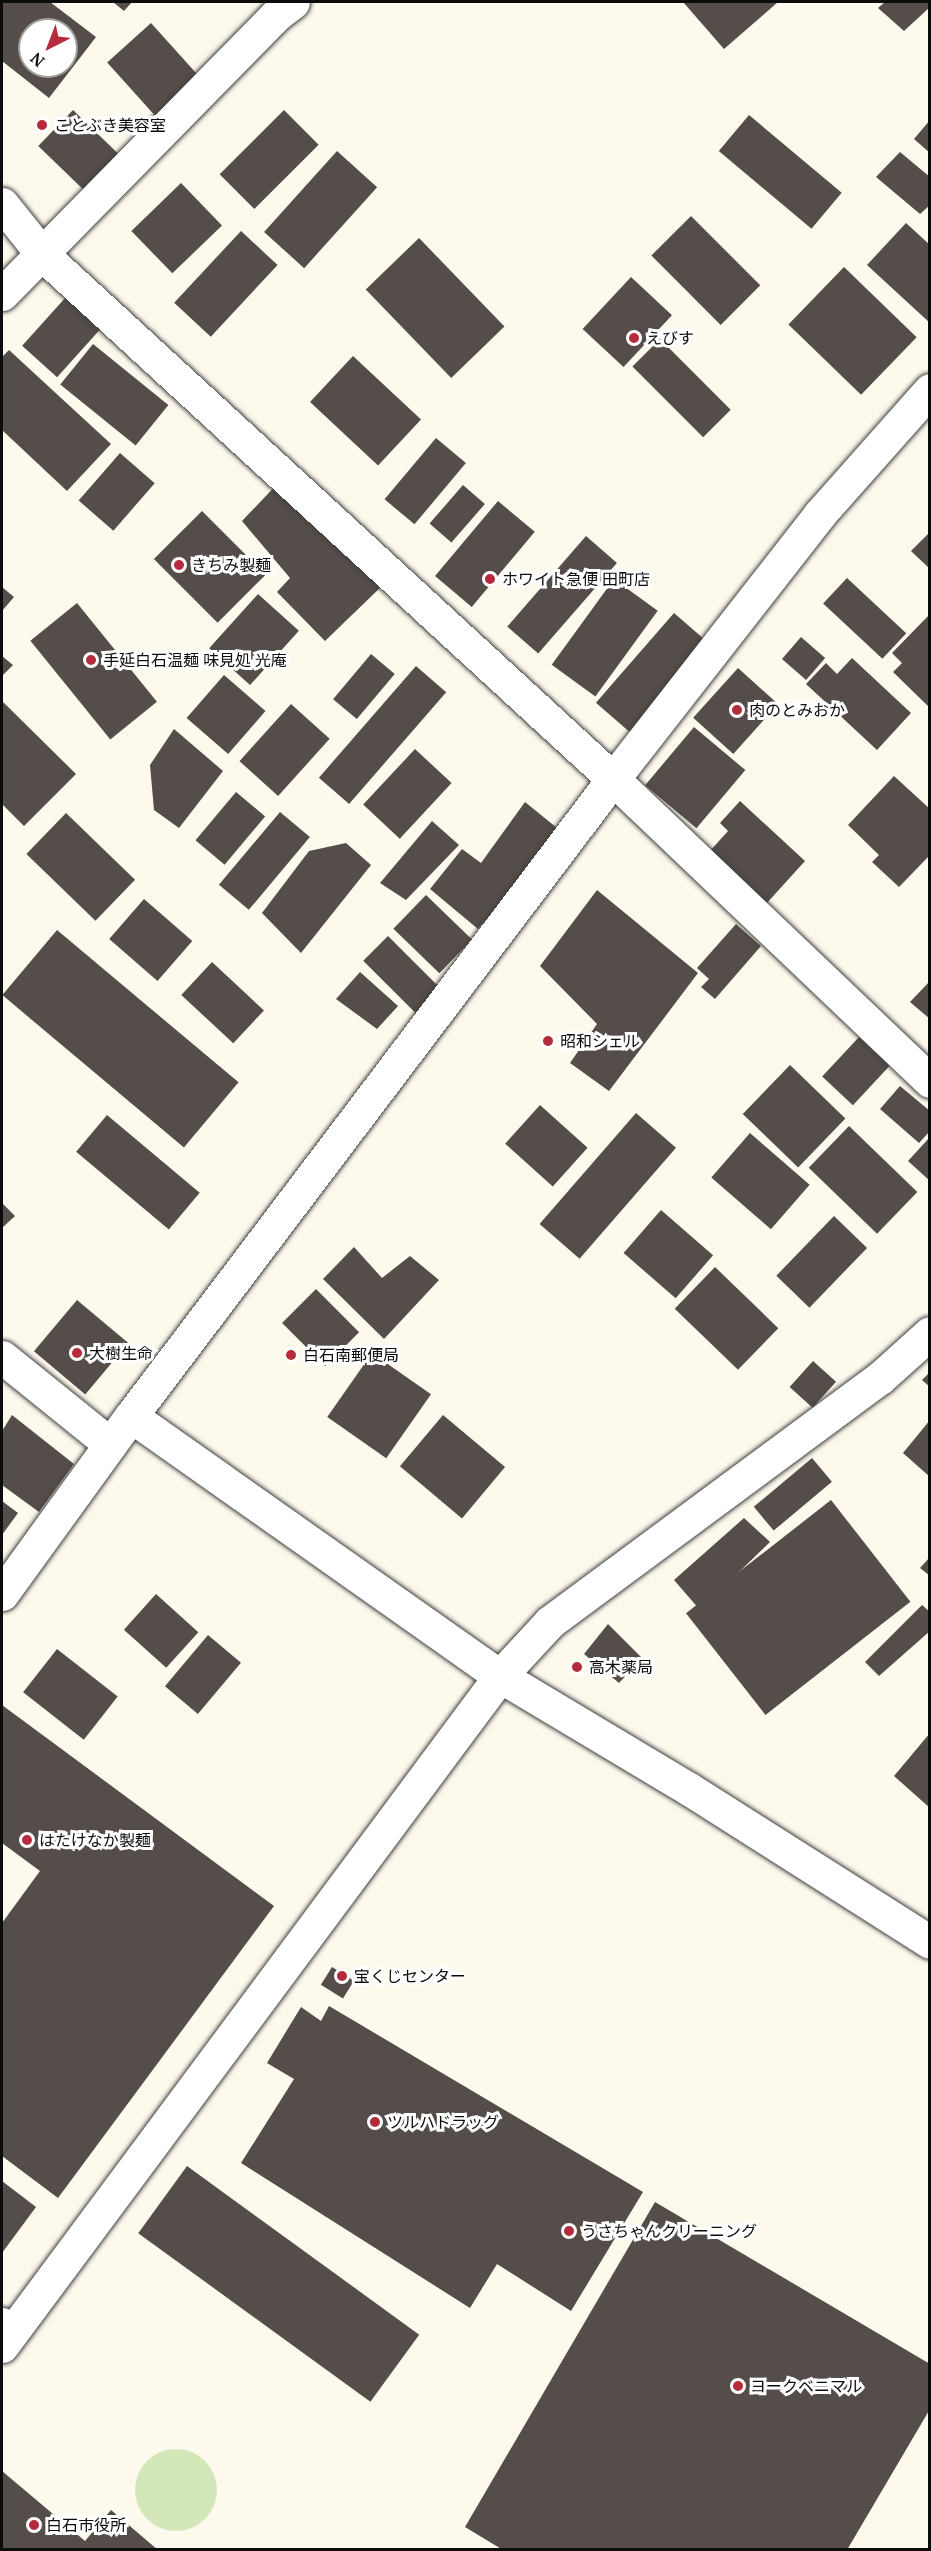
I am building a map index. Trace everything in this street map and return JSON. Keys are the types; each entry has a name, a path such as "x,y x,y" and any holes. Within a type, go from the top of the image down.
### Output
{"street":[{"path":"2,294 276,15 293,2"},
{"path":"2,204 42,254 613,779 930,1081"},
{"path":"2,1594 110,1444 613,779 819,515 930,390"},
{"path":"5,2334 500,1676 550,1622 880,1378 930,1333"},
{"path":"2,1357 110,1444"},
{"path":"131,1416 500,1676 688,1789 930,1942"}],"green space":[{"path":"168,2449 184,2449 199,2456 210,2467 217,2482 214,2506 205,2519 184,2531 168,2531 153,2524 142,2513 135,2498 135,2482 142,2467 153,2456"}],"building":[{"path":"2,2 50,2 71,18 18,18 18,74 2,61"},
{"path":"113,2 132,2 124,11"},
{"path":"683,2 778,2 724,49"},
{"path":"885,2 930,2 930,7 904,31 878,8"},
{"path":"78,23 96,37 78,60"},
{"path":"151,23 201,78 157,117 107,62"},
{"path":"24,78 64,78 49,98"},
{"path":"73,110 119,154 84,190 38,146"},
{"path":"284,110 319,145 254,209 220,174"},
{"path":"749,115 842,193 811,229 719,151"},
{"path":"930,120 930,153 914,139"},
{"path":"337,151 377,187 304,268 264,232"},
{"path":"900,152 930,177 930,205 920,214 876,177"},
{"path":"181,183 222,225 172,273 131,231"},
{"path":"691,216 760,285 721,325 651,256"},
{"path":"906,223 930,245 930,323 867,265"},
{"path":"241,231 278,265 211,337 174,303"},
{"path":"419,238 504,326 451,378 366,289"},
{"path":"844,267 917,337 861,395 788,325"},
{"path":"631,277 672,315 624,367 583,329"},
{"path":"75,287 110,318 57,377 22,346"},
{"path":"660,339 731,410 703,437 632,367"},
{"path":"93,344 168,405 136,445 60,384"},
{"path":"9,350 111,444 67,491 2,430 2,357"},
{"path":"353,356 421,419 378,466 310,402"},
{"path":"436,438 466,463 414,524 385,499"},
{"path":"120,453 155,483 113,531 79,501"},
{"path":"281,480 383,585 325,641 277,592 290,578 242,521"},
{"path":"463,485 485,504 451,543 430,523"},
{"path":"498,501 535,532 472,607 435,576"},
{"path":"202,511 266,575 218,623 154,559"},
{"path":"930,532 930,569 911,551"},
{"path":"586,536 617,563 538,653 507,627"},
{"path":"847,578 906,633 882,659 823,604"},
{"path":"614,579 658,611 595,696 552,665"},
{"path":"2,587 14,597 2,611"},
{"path":"258,594 299,631 250,685 209,648"},
{"path":"77,603 157,702 110,739 30,641"},
{"path":"674,613 712,646 634,736 596,703"},
{"path":"930,614 930,708 893,672 902,663 892,653"},
{"path":"801,637 825,658 806,680 782,659"},
{"path":"371,654 395,674 357,719 333,699"},
{"path":"2,656 13,665 2,676"},
{"path":"852,658 911,713 877,750 806,684 826,663 837,674"},
{"path":"416,666 446,692 349,804 319,778"},
{"path":"738,668 778,704 733,754 693,718"},
{"path":"224,675 266,711 228,754 187,718"},
{"path":"2,701 76,774 24,826 2,804"},
{"path":"291,704 330,739 278,796 239,761"},
{"path":"694,727 745,770 696,828 645,785"},
{"path":"174,729 223,771 179,828 154,810 150,765"},
{"path":"415,749 452,783 400,839 363,805"},
{"path":"894,776 930,809 930,855 899,887 872,862 879,855 848,825"},
{"path":"236,792 265,816 225,865 196,840"},
{"path":"740,801 805,861 766,904 709,852 728,831 720,823"},
{"path":"525,802 562,832 478,929 430,889 462,849 481,863"},
{"path":"280,812 310,837 249,910 219,885"},
{"path":"66,813 135,880 95,921 26,854"},
{"path":"432,821 459,845 406,900 380,883"},
{"path":"346,843 371,865 301,953 262,913 309,851"},
{"path":"597,890 698,973 609,1091 570,1063 597,1024 540,966"},
{"path":"426,895 472,939 439,973 393,929"},
{"path":"144,899 192,941 158,981 109,939"},
{"path":"736,924 761,946 715,999 701,987 709,979 697,968"},
{"path":"57,930 239,1082 184,1147 2,995"},
{"path":"388,936 440,988 416,1013 363,961"},
{"path":"212,962 264,1010 233,1043 181,995"},
{"path":"360,972 398,1006 377,1029 336,999"},
{"path":"930,981 930,1019 910,1002"},
{"path":"859,1037 890,1066 853,1105 822,1076"},
{"path":"790,1065 845,1118 798,1167 743,1114"},
{"path":"900,1086 930,1111 930,1131 919,1143 880,1109"},
{"path":"540,1105 588,1148 553,1186 505,1144"},
{"path":"636,1113 676,1148 580,1259 540,1224"},
{"path":"107,1115 200,1193 169,1230 76,1152"},
{"path":"849,1126 917,1192 877,1234 809,1168"},
{"path":"750,1133 810,1185 771,1229 711,1178"},
{"path":"930,1137 930,1181 908,1161"},
{"path":"2,1203 15,1216 2,1228"},
{"path":"661,1210 713,1255 676,1298 624,1253"},
{"path":"834,1216 867,1248 809,1308 776,1276"},
{"path":"354,1247 382,1278 410,1256 439,1280 384,1339 323,1279"},
{"path":"715,1267 778,1328 738,1370 675,1309"},
{"path":"316,1289 359,1332 325,1366 282,1323"},
{"path":"77,1300 128,1343 85,1394 34,1351"},
{"path":"372,1353 431,1394 386,1458 327,1417"},
{"path":"813,1361 836,1382 813,1408 790,1387"},
{"path":"930,1372 930,1387 922,1380"},
{"path":"12,1415 74,1464 39,1512 2,1485 2,1431"},
{"path":"443,1415 505,1467 462,1518 400,1466"},
{"path":"930,1420 930,1477 903,1453"},
{"path":"812,1458 832,1482 774,1531 754,1507"},
{"path":"831,1500 910,1602 765,1715 686,1613"},
{"path":"2,1501 18,1513 2,1535"},
{"path":"744,1518 770,1542 700,1610 674,1580"},
{"path":"930,1557 930,1576 920,1568"},
{"path":"156,1594 198,1632 166,1668 124,1630"},
{"path":"922,1605 930,1612 930,1631 879,1676 865,1662"},
{"path":"608,1624 642,1658 619,1683 584,1654"},
{"path":"208,1635 241,1663 198,1714 165,1686"},
{"path":"57,1649 118,1696 84,1740 23,1692"},
{"path":"2,1705 274,1906 58,2198 2,2156 2,1923 40,1871 2,1843"},
{"path":"930,1733 930,1808 894,1776"},
{"path":"332,1967 354,1981 343,1999 321,1985"},
{"path":"329,2006 643,2192 571,2311 497,2264 470,2308 241,2163 294,2079 267,2063 301,2007 321,2021"},
{"path":"187,2166 419,2335 370,2402 138,2233"},
{"path":"2,2181 36,2207 2,2253"},
{"name":"ヨークベニマル","path":"655,2202 930,2364 930,2409 847,2550 503,2550 465,2527"},
{"name":"白石市役所","path":"2,2471 85,2541 111,2510 158,2550 2,2550"}],"place":[{"name":"ことぶき美容室","path":"42,125"},
{"name":"えびす","path":"634,338"},
{"name":"きちみ製麺","path":"179,565"},
{"name":"ホワイト急便 田町店","path":"490,579"},
{"name":"手延白石温麺 味見処 光庵","path":"91,660"},
{"name":"肉のとみおか","path":"737,710"},
{"name":"昭和シェル","path":"548,1041"},
{"name":"大樹生命","path":"77,1353"},
{"name":"白石南郵便局","path":"291,1355"},
{"name":"高木薬局","path":"577,1667"},
{"name":"はたけなか製麺","path":"27,1840"},
{"name":"宝くじセンター","path":"342,1976"},
{"name":"ツルハドラッグ","path":"375,2122"},
{"name":"うさちゃんクリーニング","path":"569,2231"},
{"name":"ヨークベニマル","path":"738,2386"},
{"name":"白石市役所","path":"34,2525"}]}
